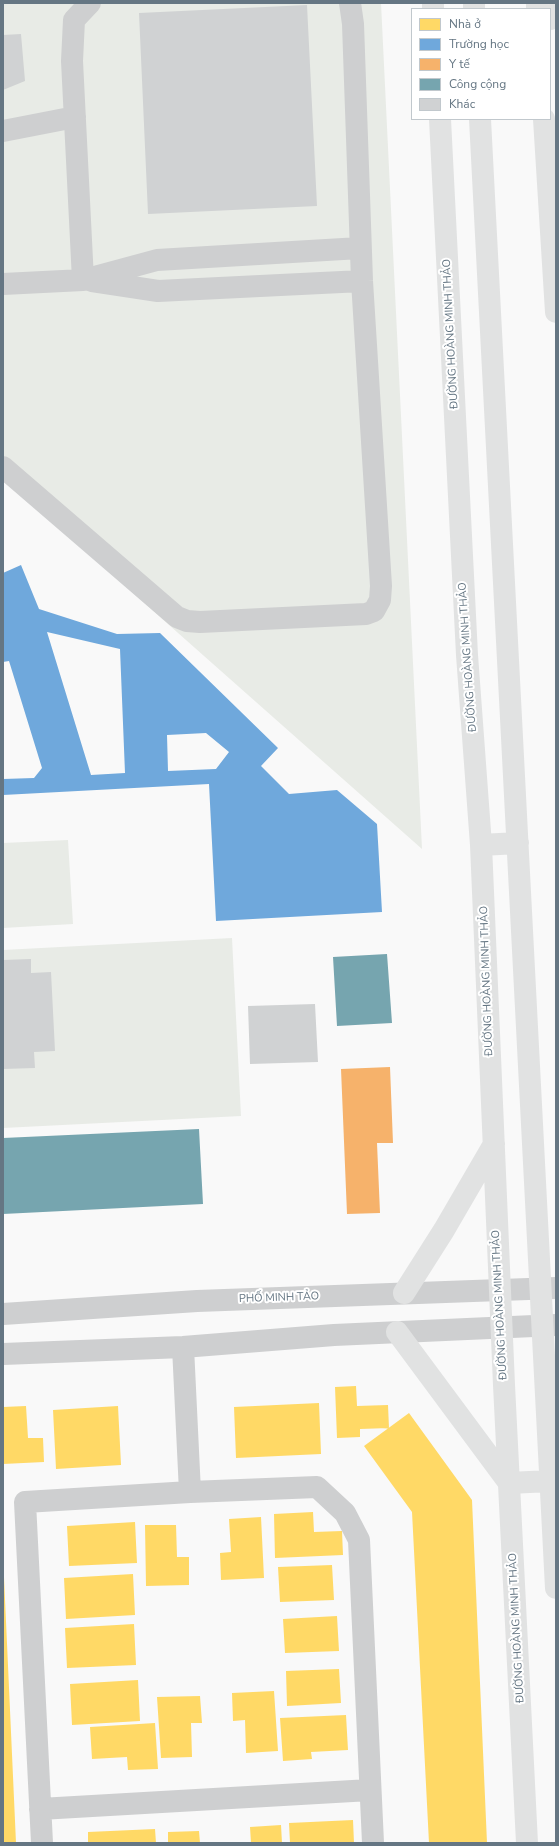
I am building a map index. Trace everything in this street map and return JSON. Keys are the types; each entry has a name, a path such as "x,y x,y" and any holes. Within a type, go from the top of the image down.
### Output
{"main road":[{"name":"ĐƯỜNG HOÀNG MINH THẢO","path":"440,120 467,655 481,845 501,1327 528,1843"},
{"path":"480,120 518,843 550,1325 550,1481 556,1588"},
{"path":"544,120 556,312"},
{"path":"481,845 518,843"},
{"path":"404,1294 444,1230 494,1144"},
{"path":"397,1332 509,1483 550,1481"}],"street":[{"path":"83,280 72,61 74,20 90,3"},
{"path":"3,467 176,617 187,621 200,622 366,614 374,611 380,600 381,586 360,248 353,24 350,3"},
{"path":"3,131 75,117"},
{"path":"83,280 157,260 360,248"},
{"path":"3,284 83,280 158,291 362,281"},
{"name":"PHỐ MINH TẢO","path":"3,1314 197,1301 556,1288"},
{"path":"3,1354 182,1347 318,1336 550,1325"},
{"path":"182,1347 190,1492"},
{"path":"42,1843 25,1502 190,1492 316,1488 345,1513 359,1540 373,1843"},
{"path":"40,1809 370,1790"}],"shaded area":[{"path":"3,3 381,3 422,849 3,478"},
{"path":"68,840 73,924 3,928 3,843"},
{"path":"232,938 241,1116 3,1128 3,950"}],"building: Nhà ở":[{"path":"356,1386 357,1406 388,1405 389,1428 360,1429 360,1437 337,1438 335,1387"},
{"path":"319,1403 321,1454 236,1458 234,1407"},
{"path":"26,1406 28,1438 43,1438 44,1462 3,1464 3,1407"},
{"path":"118,1406 121,1465 56,1469 53,1410"},
{"path":"409,1413 472,1500 487,1843 429,1843 412,1512 364,1446"},
{"path":"313,1512 314,1532 342,1531 343,1555 275,1558 274,1514"},
{"path":"261,1517 264,1578 221,1580 220,1553 231,1552 229,1519"},
{"path":"135,1522 137,1563 69,1566 67,1526"},
{"path":"145,1525 176,1525 177,1557 189,1557 189,1585 146,1586"},
{"path":"332,1565 334,1600 280,1602 278,1567"},
{"path":"133,1574 135,1615 66,1619 64,1578"},
{"path":"4,1577 16,1843 3,1843"},
{"path":"337,1616 339,1651 285,1653 283,1619"},
{"path":"134,1624 136,1665 67,1668 65,1628"},
{"path":"339,1669 341,1703 287,1706 286,1671"},
{"path":"138,1680 140,1721 72,1725 70,1684"},
{"path":"274,1691 278,1751 246,1753 245,1720 233,1721 232,1693"},
{"path":"200,1696 202,1723 191,1723 192,1757 161,1758 157,1697"},
{"path":"346,1715 348,1750 311,1752 312,1759 283,1761 280,1718"},
{"path":"155,1723 158,1769 128,1770 127,1757 92,1759 90,1727"},
{"path":"353,1820 354,1843 290,1843 289,1823"},
{"path":"281,1825 282,1843 251,1843 250,1827"},
{"path":"155,1829 156,1843 88,1843 88,1832"},
{"path":"199,1831 200,1843 168,1843 168,1832"}],"building: Trường học":[{"path":"21,565 39,609 117,634 160,633 278,748 261,766 289,794 337,790 377,824 382,912 216,921 209,784 3,795 3,779 34,778 42,768 9,661 3,662 3,573","holes":["47,632 120,649 125,773 91,775","206,733 229,752 216,769 168,771 167,735"]}],"building: Y tế":[{"path":"390,1067 393,1143 377,1143 380,1213 347,1214 341,1069"}],"building: Công cộng":[{"path":"387,954 392,1023 337,1026 333,957"},
{"path":"199,1129 203,1204 3,1214 3,1138"}],"building: Khác":[{"path":"307,5 317,206 148,214 139,13"},
{"path":"21,34 25,81 3,90 3,35"},
{"path":"31,959 31,973 51,972 55,1051 34,1052 35,1068 3,1069 3,960"},
{"path":"315,1004 318,1062 250,1064 248,1006"}]}
